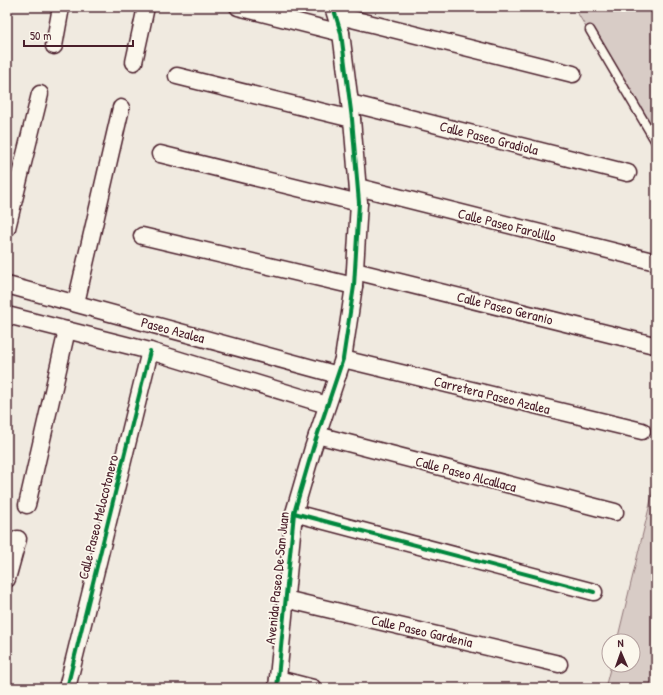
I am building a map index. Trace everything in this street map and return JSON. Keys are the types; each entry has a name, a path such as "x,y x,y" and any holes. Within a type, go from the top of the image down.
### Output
{"street":[{"path":"54,46 61,7"},
{"path":"134,62 146,7"},
{"path":"238,7 341,33"},
{"path":"334,11 573,74"},
{"name":"Avenida Paseo De San Juan","path":"278,684 294,513 315,441 343,359 354,279 359,203 358,187 352,119 341,33 334,11"},
{"path":"177,76 352,119"},
{"path":"7,228 40,94"},
{"name":"Calle Paseo Gradiola","path":"350,103 628,173"},
{"path":"76,303 121,108"},
{"path":"160,154 359,203"},
{"name":"Calle Paseo Farolillo","path":"358,187 656,262"},
{"name":"Calle Paseo Geranio","path":"142,236 354,279 654,345"},
{"name":"Paseo Azalea","path":"7,285 338,376"},
{"name":"Paseo Azalea","path":"7,315 150,351 327,404"},
{"path":"27,505 67,330"},
{"name":"Calle Paseo Melocotonero","path":"67,688 150,351"},
{"name":"Carretera Paseo Azalea","path":"343,359 642,431"},
{"name":"Calle Paseo Alcallaca","path":"315,441 614,512"},
{"path":"294,513 594,592"},
{"path":"7,579 18,539"},
{"name":"Calle Paseo Gardenia","path":"285,599 559,664"},
{"path":"278,684 312,688"}],"lane":[{"path":"590,30 656,142"}],"shaded area":[{"path":"574,7 656,7 656,146"},
{"path":"656,479 656,688 605,688 609,673 641,673 641,633 619,633"}],"cycle path":[{"path":"277,688 294,513 313,448 343,359 354,286 359,203 352,119 341,33 333,7"},
{"path":"67,688 150,351"},
{"path":"294,513 594,592"}]}
